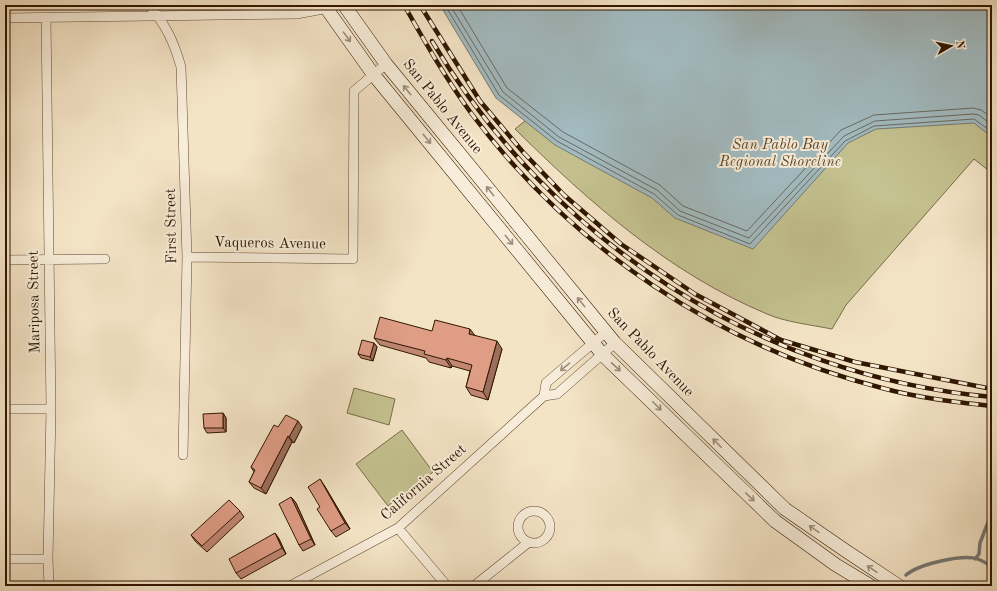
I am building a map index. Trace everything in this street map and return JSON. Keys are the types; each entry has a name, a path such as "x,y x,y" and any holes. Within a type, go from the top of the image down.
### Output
{"main road":[{"name":"San Pablo Avenue","path":"344,5 386,64 615,344 785,509 846,552 899,586"},
{"path":"328,6 373,74 603,355 775,521 836,565 871,586"}],"street":[{"name":"First Street","path":"149,5 158,15 173,39 181,67 187,257 183,455"},
{"path":"5,18 298,14 328,6"},
{"name":"Mariposa Street","path":"46,17 51,409 48,559 49,586"},
{"name":"San Pablo Avenue","path":"353,259 354,91 386,64"},
{"name":"Vaqueros Avenue","path":"187,257 353,259"},
{"path":"5,260 105,259"},
{"name":"California Street","path":"544,396 546,383 606,332"},
{"name":"California Street","path":"290,586 398,528 544,396 557,394 615,344"},
{"path":"5,409 51,409"},
{"path":"398,528 446,586"},
{"path":"474,586 528,542"},
{"path":"5,559 48,559"}],"green space":[{"name":"San Pablo Bay Regional Shoreline","path":"992,5 992,173 974,159 846,305 832,329 774,317 731,297 697,278 632,234 543,157 515,129 525,121"},
{"path":"354,388 395,399 389,425 347,413"},
{"path":"402,430 433,472 388,506 356,464"}],"water":[{"name":"San Pablo Bay Regional Shoreline","path":"440,5 992,5 992,137 974,123 876,129 848,143 753,249 675,218 652,198 555,145 496,98"}],"building":[{"path":"380,317 432,331 435,320 470,329 469,334 497,341 483,392 466,387 472,365 447,358 446,360 424,354 425,351 374,338"},
{"path":"362,340 374,343 370,357 358,354"},
{"path":"223,413 223,428 204,428 203,414"},
{"path":"286,415 298,421 289,437 288,436 261,488 249,482 255,470 251,467 274,425 278,427"},
{"path":"320,479 345,523 331,531 317,509 320,507 308,487"},
{"path":"291,497 311,539 299,545 279,504"},
{"path":"229,500 240,511 202,546 191,535"},
{"path":"275,533 282,548 236,573 229,559"}],"waterway":[{"path":"975,559 979,554 980,543 992,512"},
{"path":"906,575 920,567 941,561 962,558 978,559 992,567"}],"railway":[{"path":"404,5 453,87 471,113 511,162 555,207 602,248 653,285 707,318 763,346 821,370 882,388 923,397 992,406"},
{"path":"420,5 480,101 523,152 564,195 621,244 695,294 781,340 855,362 992,389"},
{"path":"432,41 481,113 537,178 600,236 669,286 744,328 823,361 906,384 992,397"}]}
